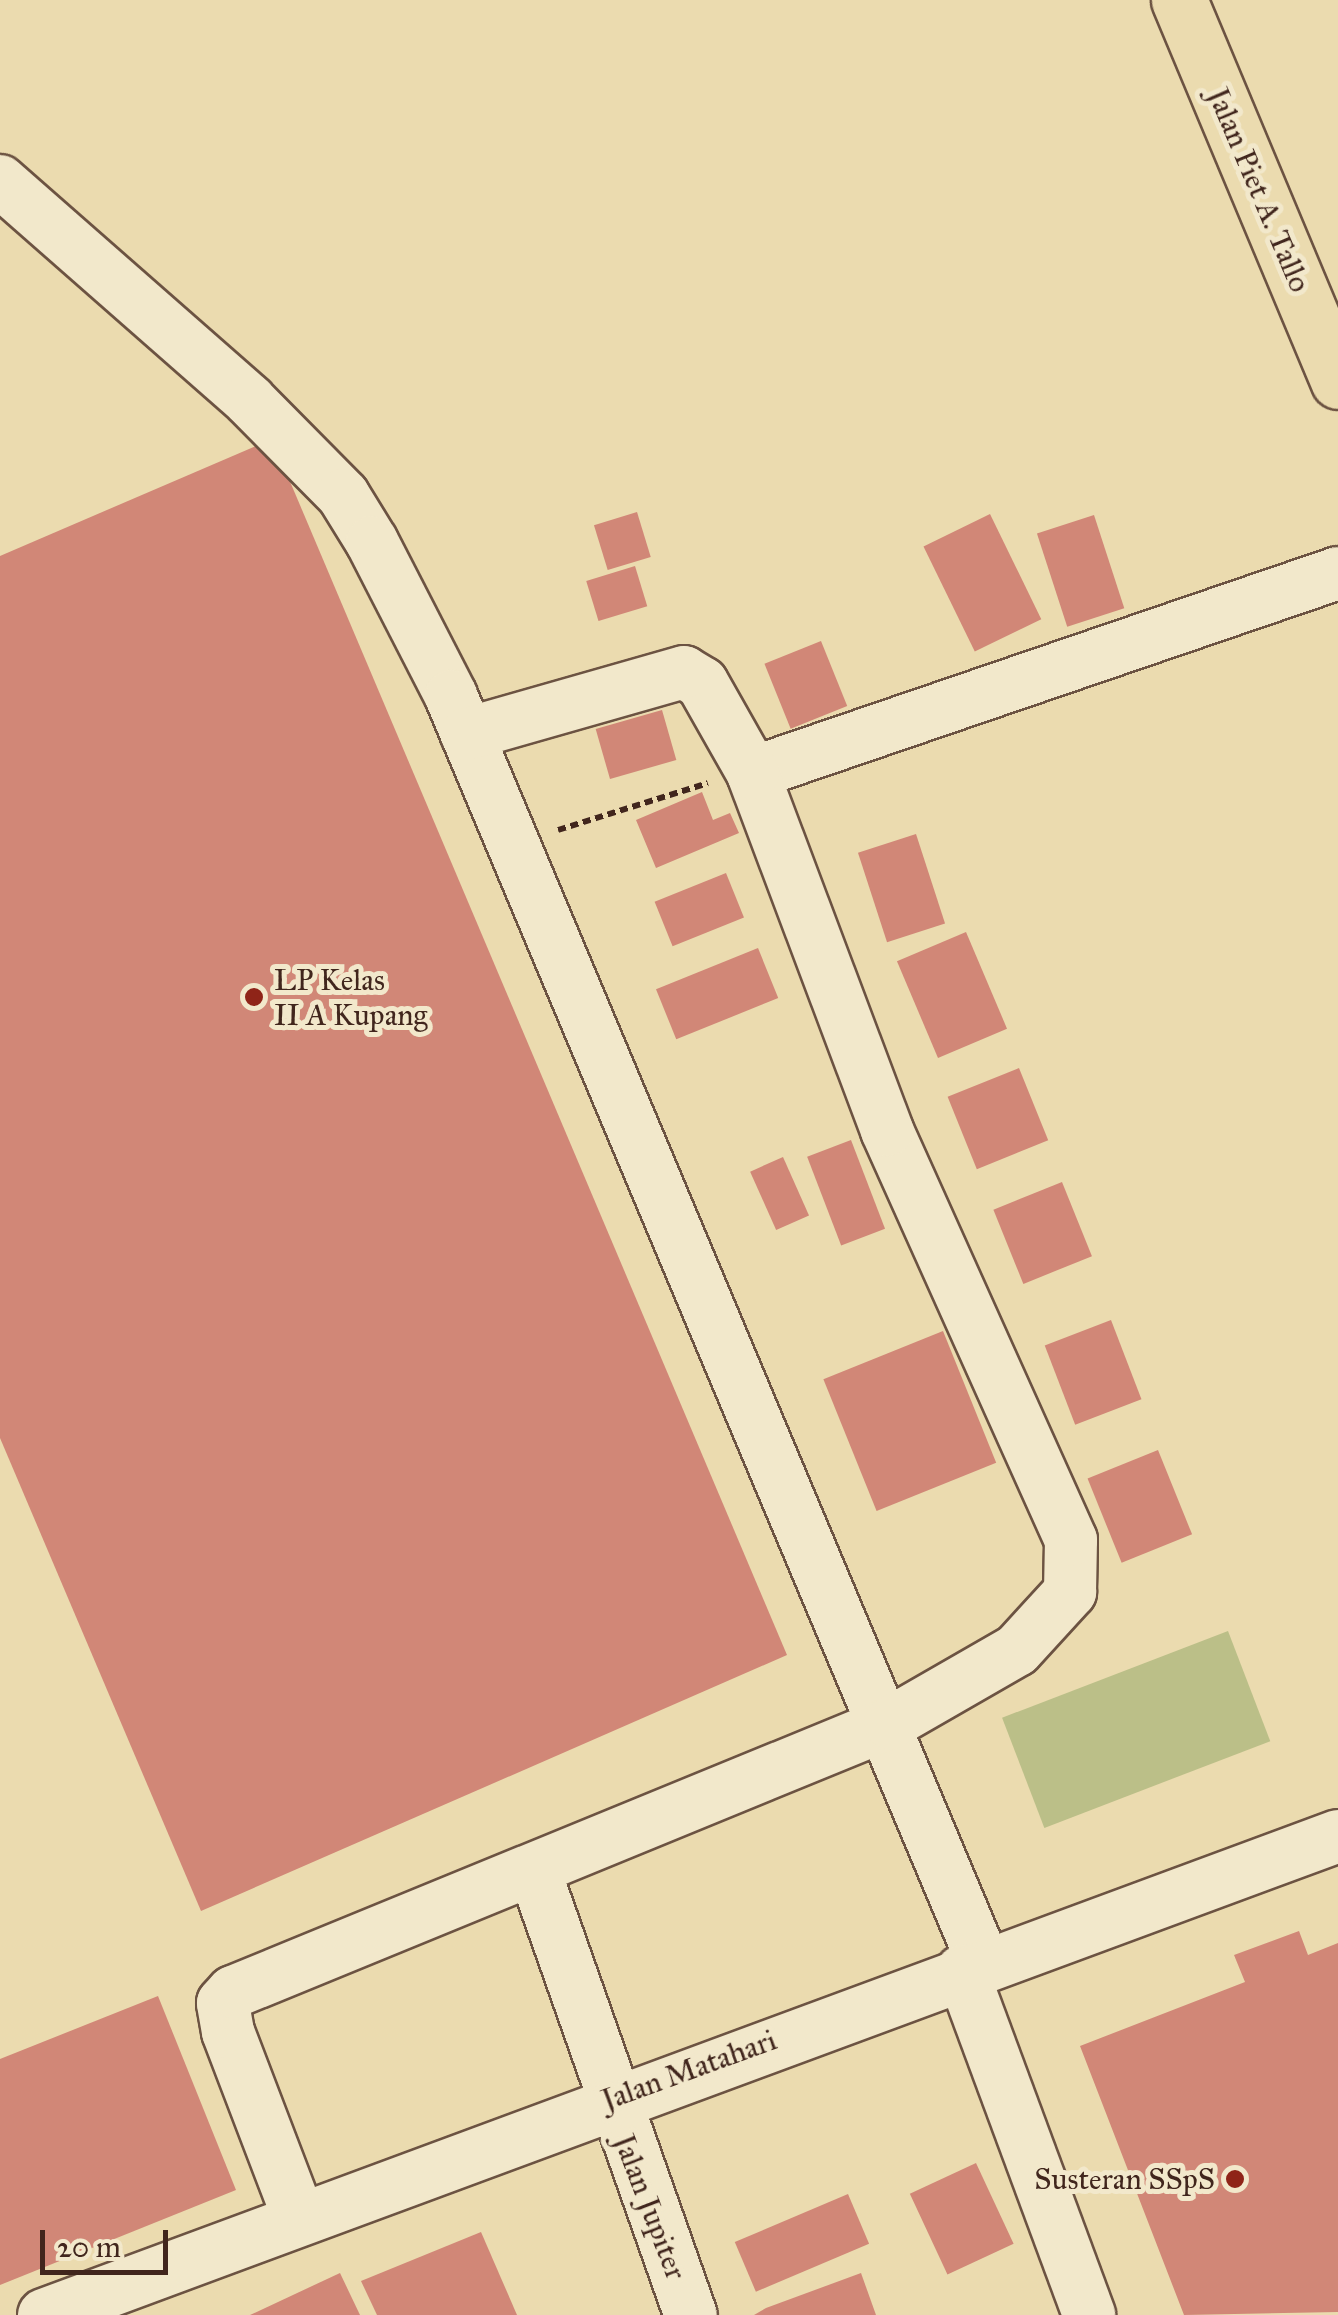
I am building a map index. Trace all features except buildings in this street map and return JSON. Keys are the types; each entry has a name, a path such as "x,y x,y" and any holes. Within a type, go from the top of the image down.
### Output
{"main road":[{"name":"Jalan Piet A. Tallo","path":"1179,0 1338,381"}],"street":[{"path":"0,180 343,495 467,734 890,1723 1088,2315"},
{"path":"753,774 1338,573"},
{"path":"300,2218 223,2003 890,1723 1017,1650 1059,1612 1070,1592 1071,1540 888,1130 753,774 702,683 684,672 467,734"},
{"name":"Jalan Matahari","path":"44,2315 609,2099 1338,1836"},
{"name":"Jalan Jupiter","path":"534,1870 609,2099 690,2315"}],"path":[{"path":"512,845 753,774"}],"green space":[{"path":"1228,1631 1270,1741 1044,1828 1002,1718"}],"place":[{"name":"LP Kelas II A Kupang","path":"254,997"},
{"name":"Susteran SSpS","path":"1235,2179"}]}
